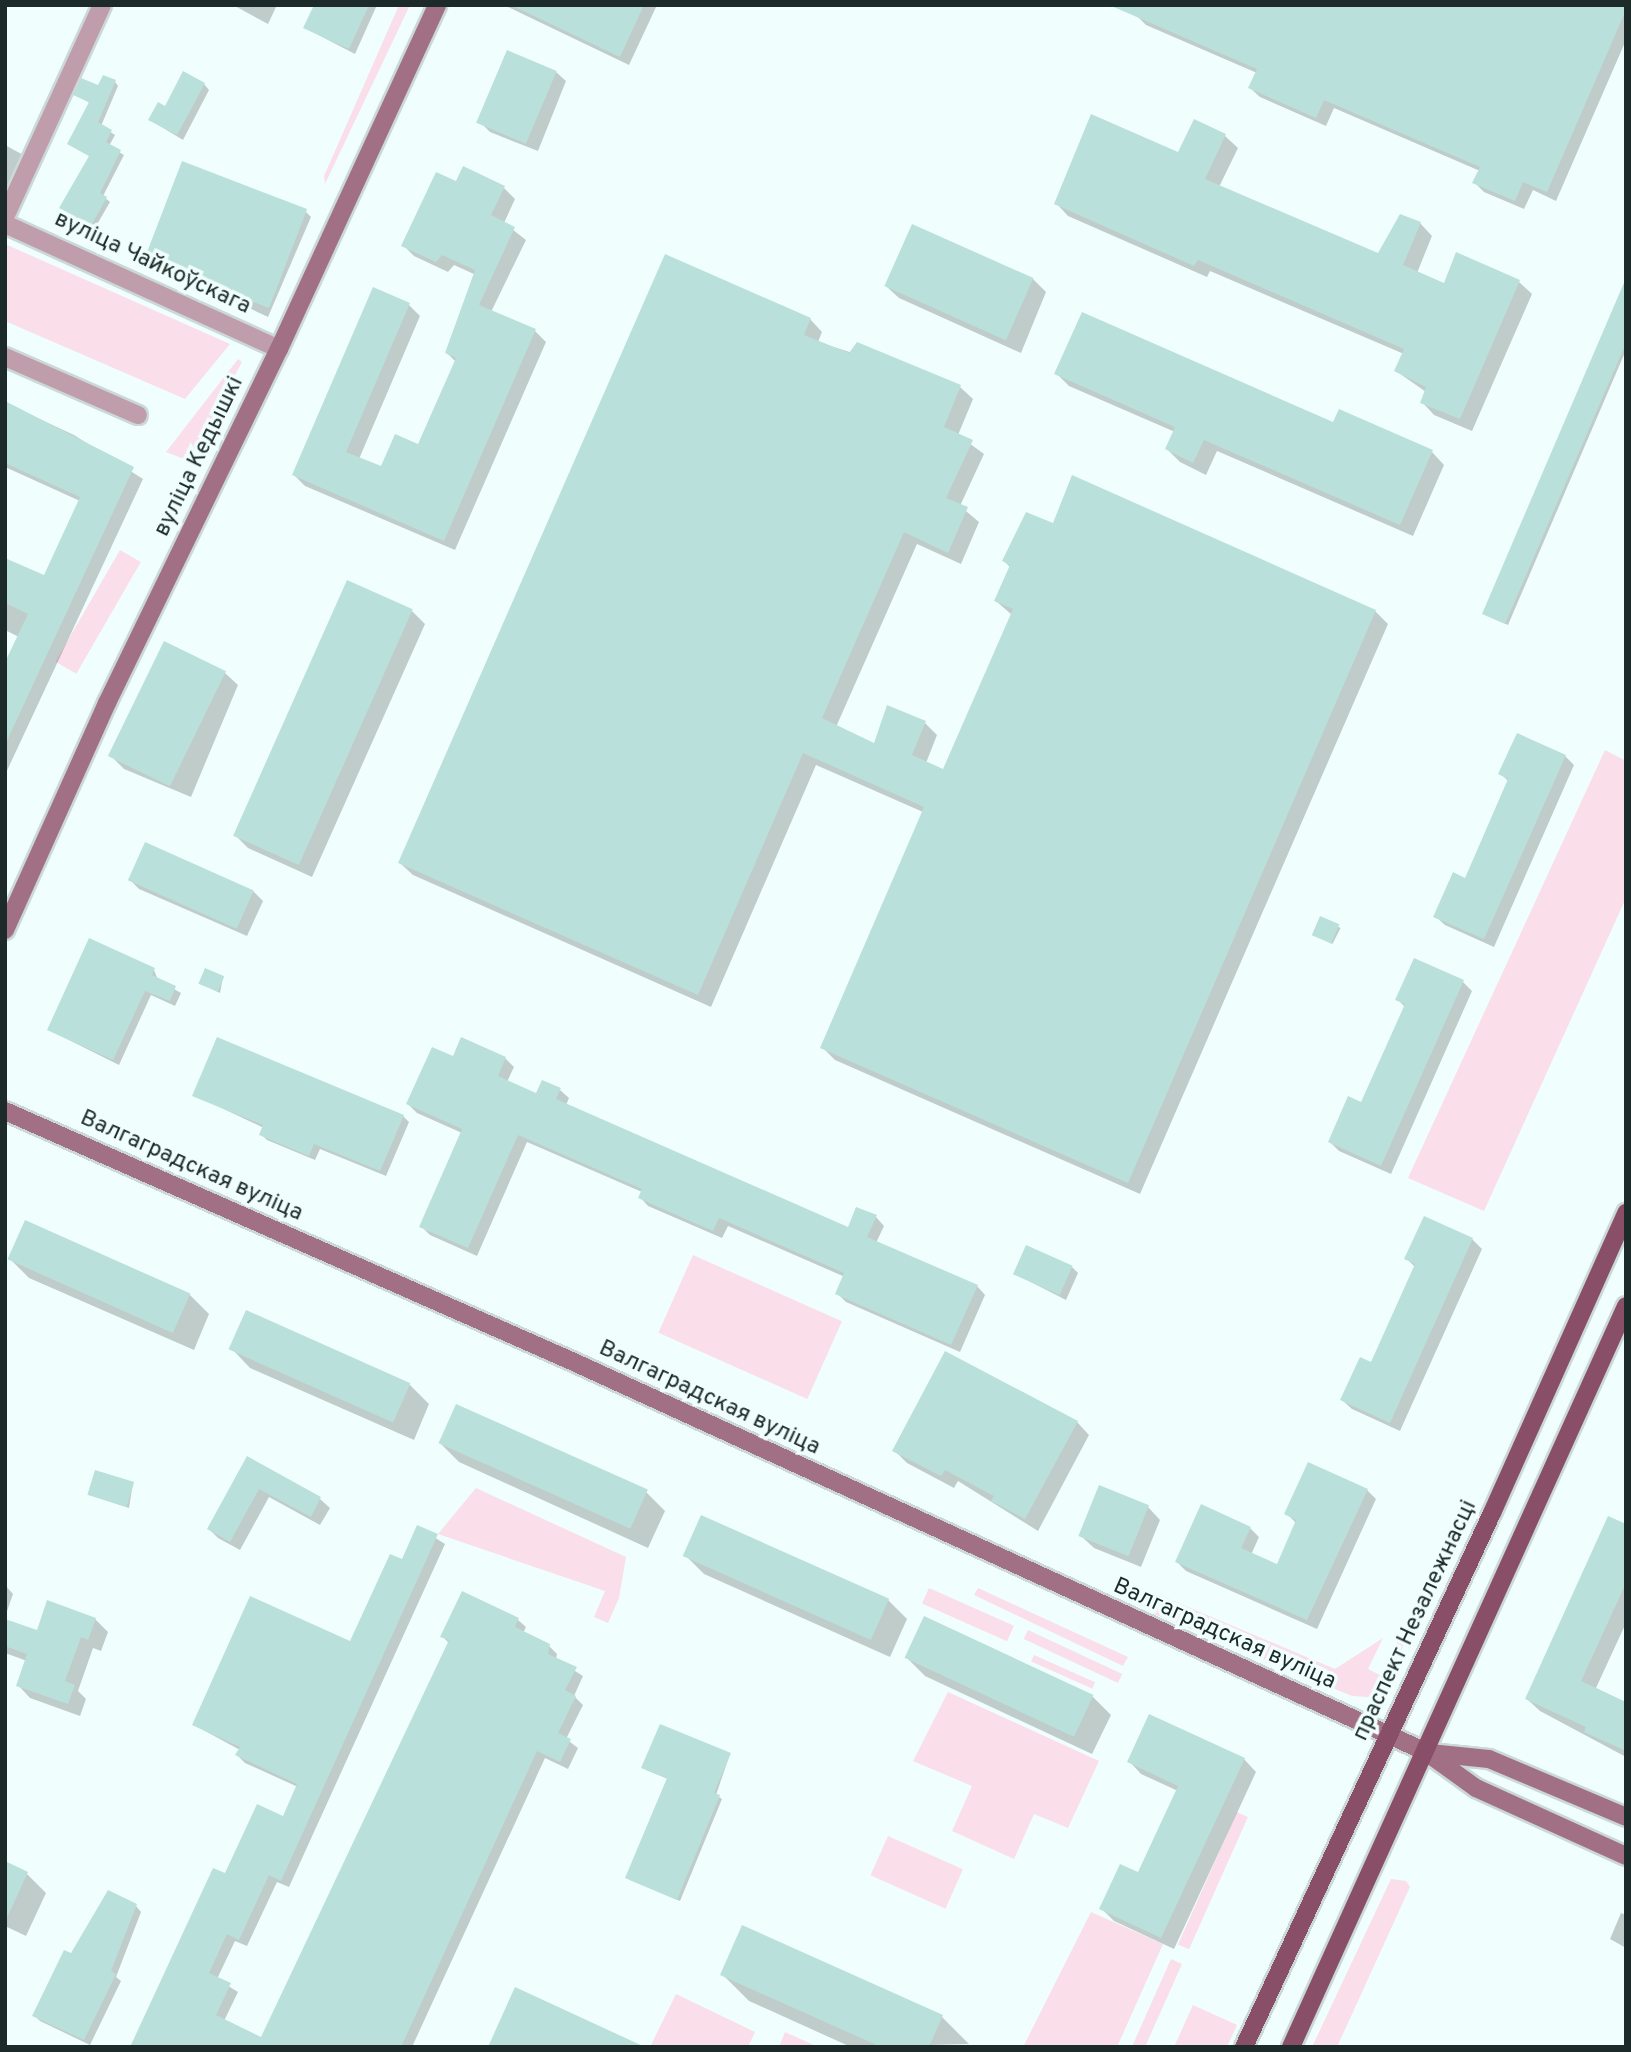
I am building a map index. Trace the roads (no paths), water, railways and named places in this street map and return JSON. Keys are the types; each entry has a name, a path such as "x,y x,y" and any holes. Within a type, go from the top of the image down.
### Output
{"main road":[{"name":"вуліца Кедышкі","path":"5,930 107,703 279,349 437,5"},
{"name":"Валгаградская вуліца","path":"5,1111 576,1363 1426,1752"},
{"name":"праспект Незалежнасці","path":"1244,2047 1390,1736 1626,1213"},
{"path":"1292,2047 1626,1306"},
{"path":"1426,1752 1489,1759 1626,1816"},
{"path":"1426,1752 1476,1788 1626,1856"}],"street":[{"path":"5,217 102,5"},
{"name":"вуліца Чайкоўскага","path":"5,224 279,349"},
{"path":"5,357 138,415"}]}
